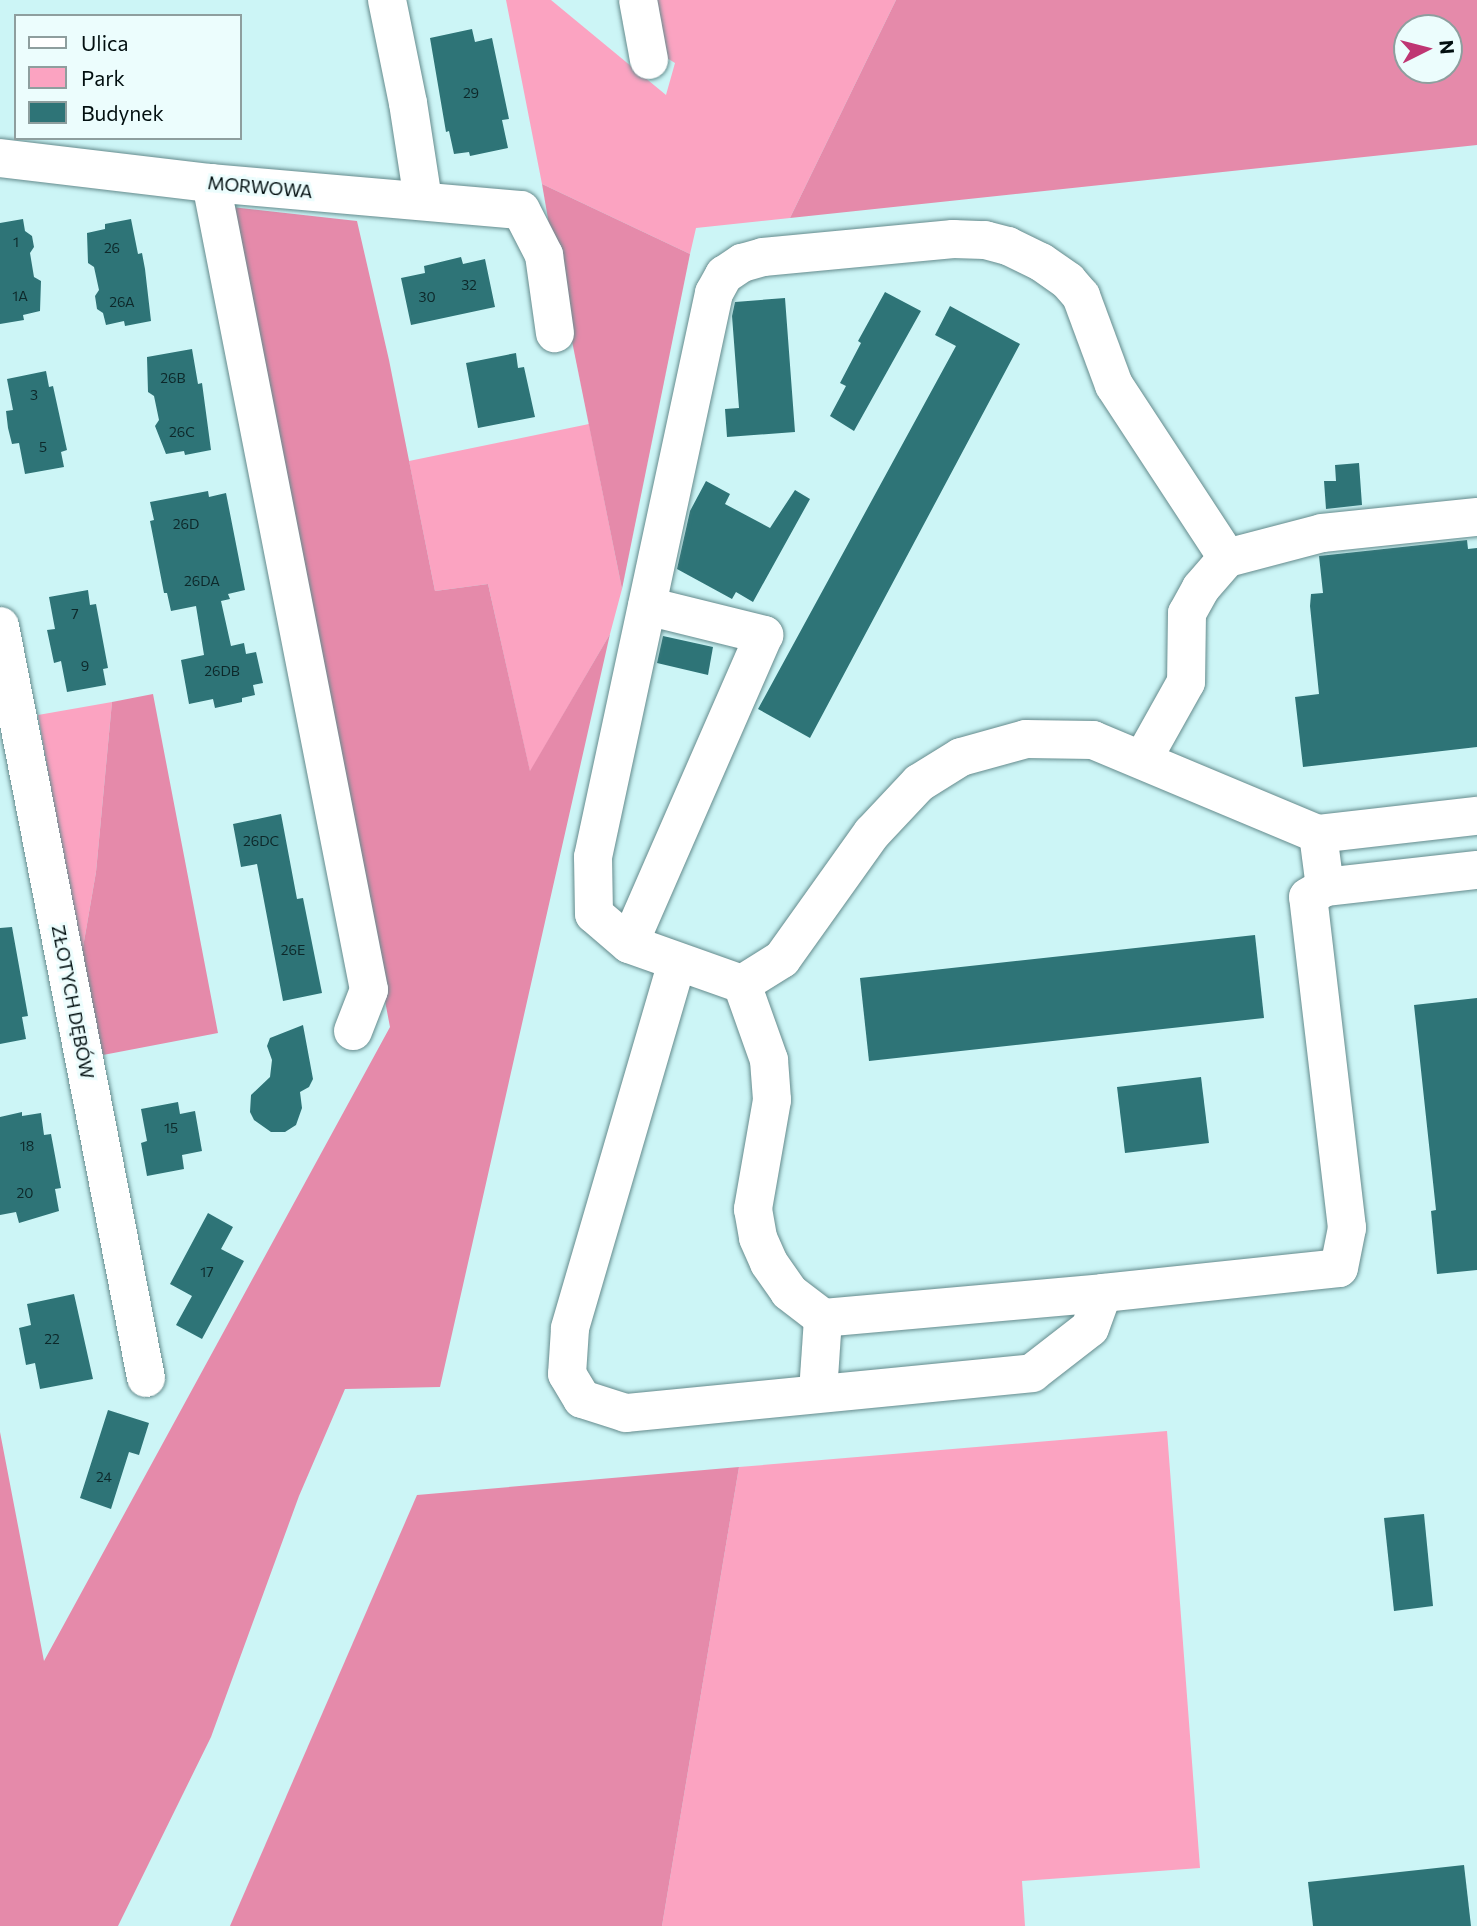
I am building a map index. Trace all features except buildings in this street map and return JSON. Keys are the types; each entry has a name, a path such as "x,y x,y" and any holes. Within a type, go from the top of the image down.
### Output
{"street":[{"path":"387,0 408,103 423,200"},
{"path":"638,0 649,60"},
{"name":"MORWOWA","path":"0,158 211,183 521,210 544,255 555,332"},
{"path":"211,183 369,990 353,1031"},
{"path":"742,984 629,944 594,914 593,857 714,293 724,275 743,263 763,257 953,239 985,240 1008,246 1041,262 1068,281 1081,296 1114,385 1227,558"},
{"path":"1143,759 1186,682 1187,613 1201,587 1227,558 1322,533 1477,517"},
{"path":"629,944 764,635 647,606"},
{"name":"ZŁOTYCH DĘBÓW","path":"0,626 146,1378"},
{"path":"742,984 782,959 873,833 919,783 961,757 1026,740 1094,740 1318,834 1477,816"},
{"path":"1318,834 1325,887"},
{"path":"742,984 769,1060 772,1100 755,1186 753,1209 758,1238 769,1263 789,1292 823,1318 1103,1293 1339,1268 1347,1228 1308,897 1325,887 1477,870"},
{"path":"677,962 570,1329 566,1374 582,1399 626,1413 1032,1373 1090,1328 1103,1293"},
{"path":"818,1392 823,1318"}],"green space":[{"path":"506,0 551,0 666,95 675,63 657,52 648,0 896,0 790,218 696,228 690,254 542,184"},
{"path":"589,424 622,589 610,634 530,772 488,584 435,591 409,461"},
{"path":"112,702 96,872 81,959 38,715"},
{"path":"1167,1431 1200,1868 1022,1881 1025,1926 662,1926 739,1467"}],"shaded area":[{"path":"896,0 1477,0 1477,145 790,218"},
{"path":"542,184 690,254 622,589 552,242"},
{"path":"232,207 357,221 389,360 435,591 488,584 530,771 610,634 440,1387 345,1389 299,1496 211,1737 118,1926 0,1926 0,1432 44,1661 390,1027"},
{"path":"153,694 218,1033 103,1055 81,959 96,872 112,702"},
{"path":"739,1467 662,1926 230,1926 417,1495"}]}
